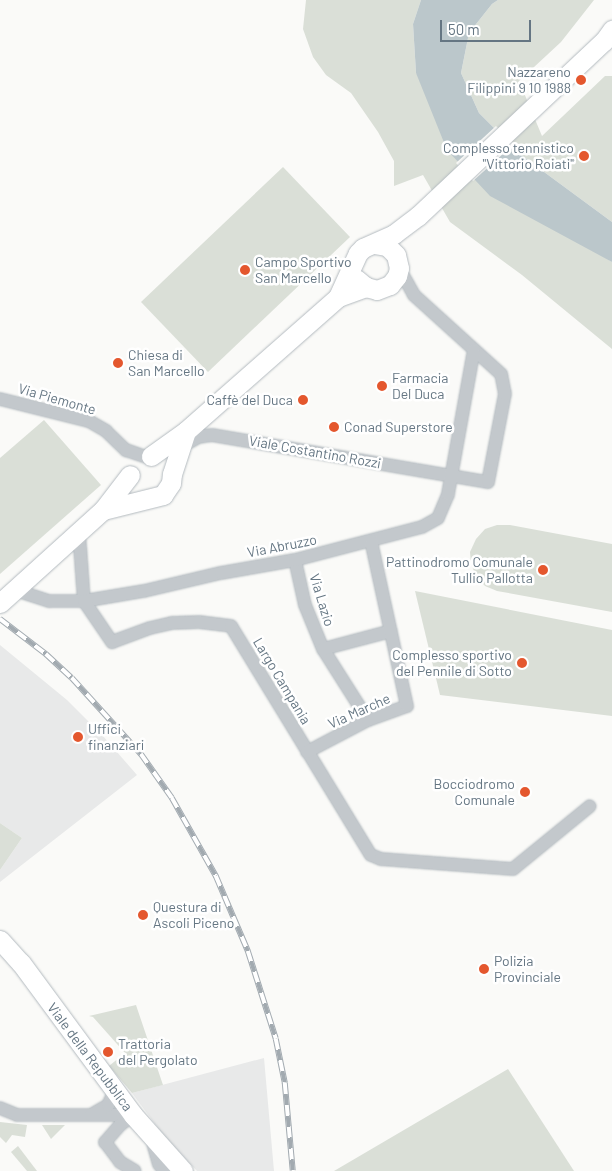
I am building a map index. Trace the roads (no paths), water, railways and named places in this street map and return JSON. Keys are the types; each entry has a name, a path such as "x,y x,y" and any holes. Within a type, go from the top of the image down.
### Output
{"street":[{"name":"Viale Costantino Rozzi","path":"0,605 14,590 103,510 139,464 184,439 338,297 358,253 364,248 394,234 418,216 607,38"},
{"name":"Viale Costantino Rozzi","path":"387,288 395,280 405,243 418,216"},
{"name":"Viale Costantino Rozzi","path":"184,439 212,435 488,482 505,394 501,374 414,295 391,249 374,244"},
{"path":"353,265 356,278 366,287"},
{"name":"Viale Costantino Rozzi","path":"338,297 366,287 377,290 387,288 414,295"},
{"path":"451,475 474,350"},
{"name":"Via Piemonte","path":"0,399 89,421 106,431 139,464"},
{"name":"Viale Costantino Rozzi","path":"103,510 163,495 168,490 184,439"},
{"path":"152,498 143,497 135,492 131,485 139,464 162,459 172,474"},
{"name":"Via Abruzzo","path":"14,590 49,601 84,601 144,591 221,573 295,560 371,541 422,527 438,518 448,494 451,475"},
{"path":"79,532 84,601"},
{"name":"Via Marche","path":"307,752 368,720 407,706 371,541"},
{"name":"Via Lazio","path":"295,560 305,605 323,649 368,720"},
{"name":"Largo Campania","path":"84,601 112,642 150,628 172,623 199,622 231,626 371,855 386,860 513,869 590,806"},
{"name":"Via Lazio","path":"323,649 391,631"},
{"name":"Viale della Repubblica","path":"0,940 20,963 133,1115 183,1171"},
{"path":"91,1115 108,1105 115,1090"},
{"path":"0,1108 17,1115 133,1115"},
{"path":"105,1142 120,1125 133,1115"},
{"path":"104,1123 105,1142 120,1162 135,1171"},
{"path":"147,1171 161,1168 151,1135"}],"railway":[{"path":"0,619 46,654 72,678 141,754 172,798 216,876 248,951 276,1039 285,1083 293,1171"}],"place":[{"name":"Nazzareno Filippini 9 10 1988","path":"581,80"},
{"name":"Complesso tennistico \"Vittorio Roiati\"","path":"584,156"},
{"name":"Campo Sportivo San Marcello","path":"245,270"},
{"name":"Chiesa di San Marcello","path":"118,363"},
{"name":"Farmacia Del Duca","path":"382,386"},
{"name":"Caffè del Duca","path":"303,400"},
{"name":"Conad Superstore","path":"334,427"},
{"name":"Pattinodromo Comunale Tullio Pallotta","path":"543,570"},
{"name":"Complesso sportivo del Pennile di Sotto","path":"522,663"},
{"name":"Uffici finanziari","path":"78,737"},
{"name":"Bocciodromo Comunale","path":"525,792"},
{"name":"Questura di Ascoli Piceno","path":"143,915"},
{"name":"Polizia Provinciale","path":"484,969"},
{"name":"Trattoria del Pergolato","path":"108,1052"}]}
